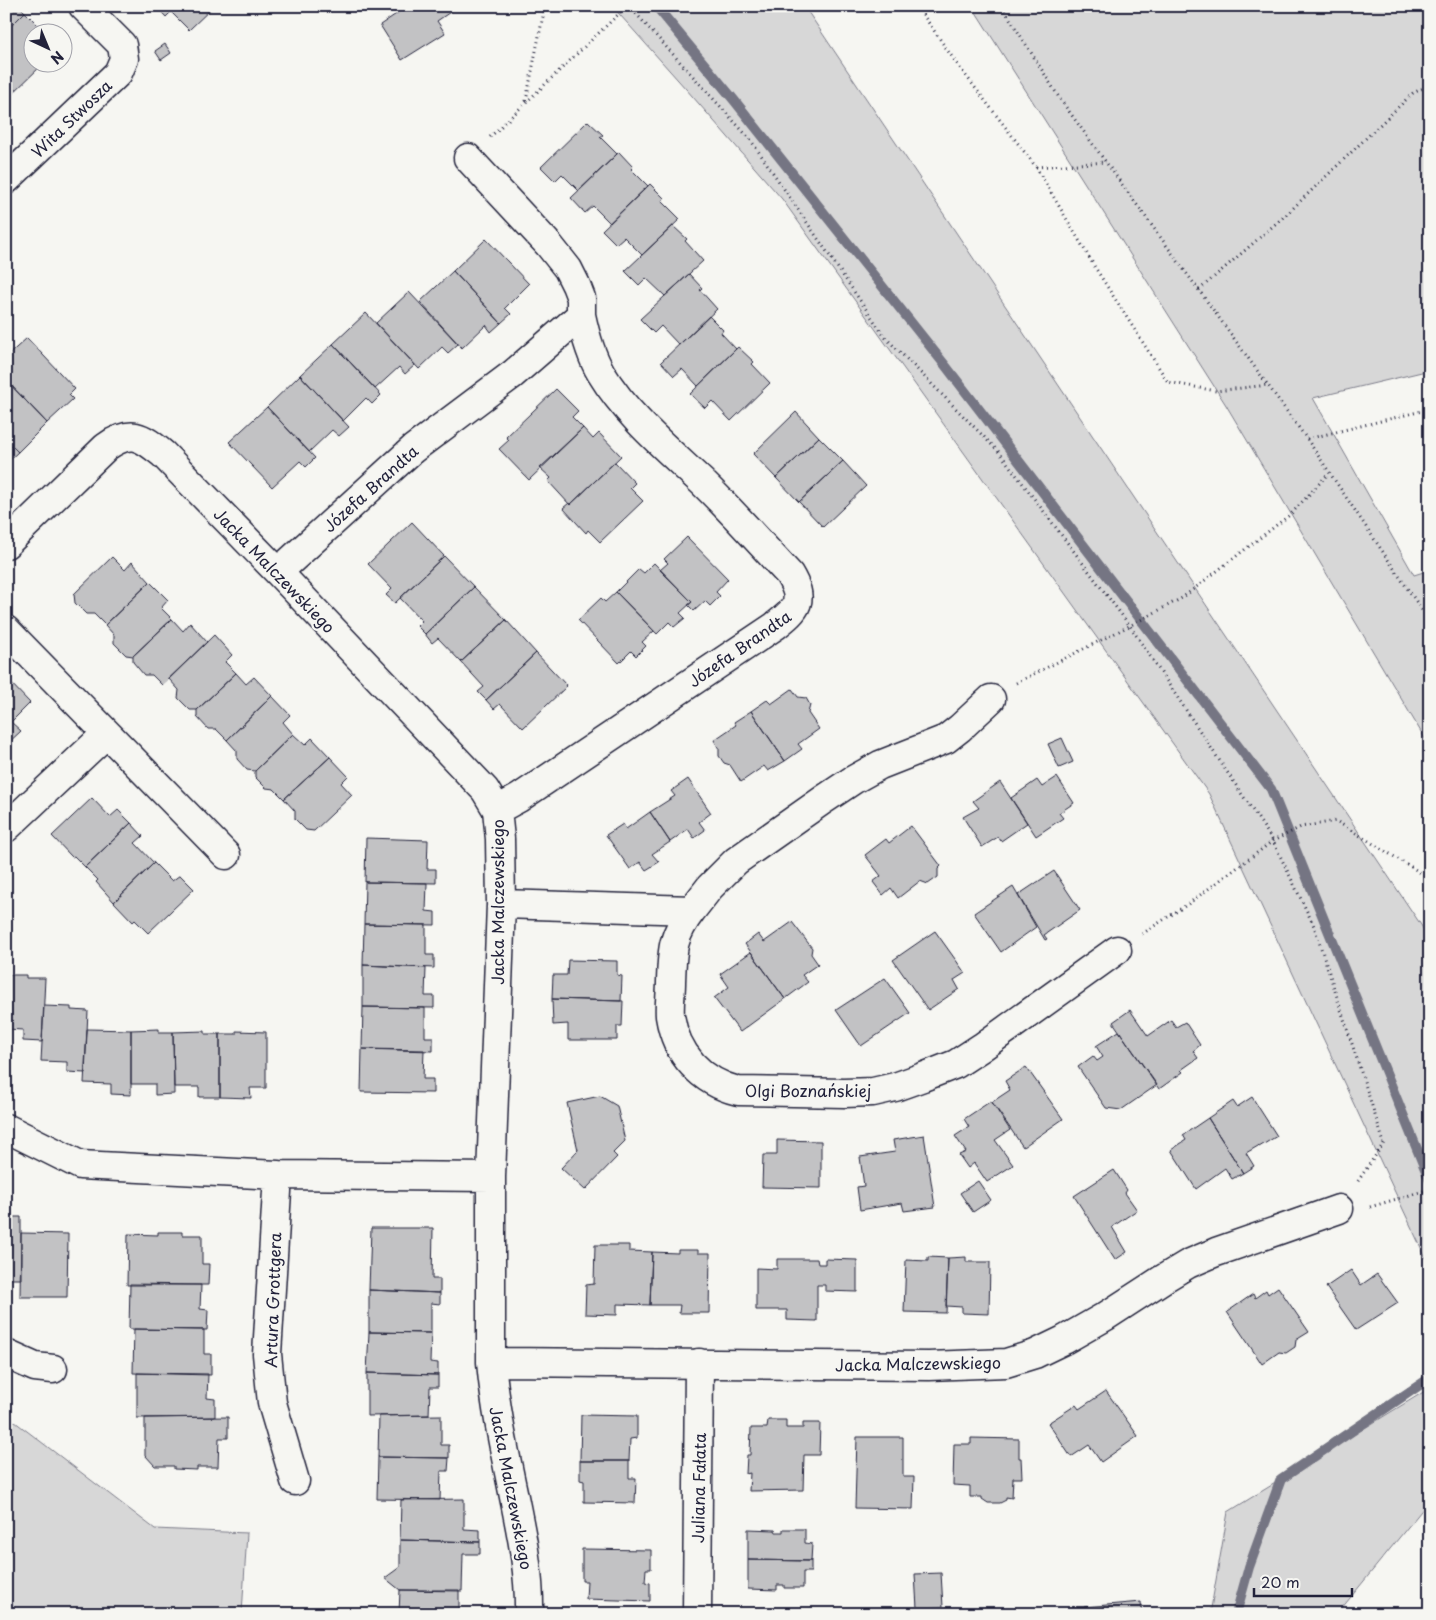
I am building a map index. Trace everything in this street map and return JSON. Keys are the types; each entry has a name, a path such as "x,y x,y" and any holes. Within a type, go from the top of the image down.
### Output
{"street":[{"name":"Wita Stwosza","path":"6,180 118,73 124,59 122,45 83,6"},
{"name":"Józefa Brandta","path":"468,158 549,245 568,270 581,298 586,335 601,372 621,399 647,431 703,484 789,574 798,595 797,604 792,613 775,626 519,798 497,810"},
{"name":"Józefa Brandta","path":"278,572 413,449 513,374 582,315"},
{"name":"Jacka Malczewskiego","path":"6,544 106,447 119,438 139,437 163,454 278,572 485,790 497,810 500,840 501,904 491,1176 491,1362 501,1438 528,1572 529,1614"},
{"path":"6,630 226,855"},
{"name":"Olgi Boznańskiej","path":"991,700 946,739 880,765 853,780 736,861 716,880 681,925 672,950 670,1016 677,1042 692,1066 721,1087 738,1091 873,1092 896,1087 956,1064 1117,950"},
{"path":"6,828 106,734"},
{"path":"501,904 692,910"},
{"path":"6,1128 80,1165 278,1175 491,1176"},
{"name":"Artura Grottgera","path":"278,1175 267,1354 272,1402 295,1481"},
{"name":"Jacka Malczewskiego","path":"491,1362 929,1366 1006,1363 1035,1354 1064,1340 1188,1264 1216,1252 1339,1209"},
{"path":"6,1354 35,1367 53,1369"},
{"name":"Juliana Fałata","path":"696,1614 699,1363"}],"path":[{"path":"526,103 545,6"},
{"path":"468,158 628,6 750,139 885,337 999,452 1130,626 1273,840 1314,926 1384,1142 1339,1209"},
{"path":"917,6 957,64 1036,167 1096,268 1168,382 1216,391 1268,385"},
{"path":"1002,6 1060,99 1307,439 1430,622"},
{"path":"1199,290 1287,214 1413,93 1430,85"},
{"path":"1036,167 1106,162"},
{"path":"1307,439 1430,409"},
{"path":"991,700 1000,691 1135,624 1182,598 1291,514 1329,473"},
{"path":"1117,950 1188,904 1273,840 1301,827 1336,821 1421,873 1430,875"},
{"path":"1339,1209 1366,1208 1430,1189"}],"shaded area":[{"path":"612,6 804,6 1421,925 1430,941 1430,1267 1209,794 782,199"},
{"path":"972,6 1430,6 1430,370 1313,398 1414,575 1430,570 1430,747 1226,405"},
{"path":"1430,1388 1430,1500 1337,1614 1210,1614 1228,1512"},
{"path":"6,1415 155,1529 247,1533 242,1614 6,1614"}],"building":[{"path":"6,6 19,6 25,12 6,31"},
{"path":"156,6 214,6 189,30 171,12 166,17"},
{"path":"408,6 459,6 437,21 445,33 402,60 380,25"},
{"path":"25,12 35,22 22,22 22,72 35,72 6,100 6,31"},
{"path":"165,44 171,53 161,60 155,51"},
{"path":"588,121 603,135 600,137 617,154 579,191 562,174 555,181 541,167"},
{"path":"619,152 633,167 631,169 648,186 610,223 593,206 585,213 571,198"},
{"path":"650,184 664,198 662,201 680,219 642,255 624,237 616,244 602,230"},
{"path":"673,226 687,239 685,241 703,261 665,296 646,278 639,285 625,271"},
{"path":"486,239 529,284 505,308 511,314 501,323 453,271"},
{"path":"453,271 501,323 491,332 486,325 462,348 420,302"},
{"path":"689,274 717,309 679,345 661,326 654,333 640,319"},
{"path":"409,292 458,344 448,353 442,347 419,369 376,323"},
{"path":"366,313 415,365 405,374 399,367 375,389 333,344"},
{"path":"709,316 723,330 721,333 736,349 698,386 682,369 674,376 661,362"},
{"path":"27,338 75,389 69,395 73,399 47,423 6,380 6,357"},
{"path":"333,344 381,395 372,404 366,398 343,421 300,375"},
{"path":"738,347 754,362 752,364 770,383 731,421 712,401 705,408 690,394"},
{"path":"300,375 349,427 339,436 332,430 309,452 267,407"},
{"path":"6,380 47,423 18,452 6,440"},
{"path":"556,389 578,411 572,417 583,428 529,480 499,449 509,440 506,437"},
{"path":"267,407 315,458 306,467 300,461 272,487 229,442"},
{"path":"796,412 819,437 776,478 753,454"},
{"path":"583,428 593,439 599,433 621,456 570,505 548,481 551,478 540,468"},
{"path":"819,437 843,461 799,502 776,478"},
{"path":"6,440 18,452 6,463"},
{"path":"843,461 866,486 823,527 799,502"},
{"path":"615,462 635,483 630,488 643,501 600,542 588,530 586,533 563,508 569,503 570,505"},
{"path":"412,522 444,556 395,603 386,595 392,589 368,564"},
{"path":"687,537 728,579 716,592 720,596 710,606 705,601 694,611 688,605 692,602 660,570 668,563 664,559"},
{"path":"444,556 474,587 425,634 417,626 422,621 400,598"},
{"path":"112,557 125,570 132,562 150,582 105,625 94,614 86,614 75,603 74,594"},
{"path":"654,563 692,602 680,613 685,618 674,627 669,622 657,634 616,592 639,569 644,573"},
{"path":"150,582 168,600 161,608 172,619 133,656 126,655 114,643 114,635 105,625"},
{"path":"474,587 506,620 461,662 438,638 432,643 425,634"},
{"path":"616,592 654,631 642,642 646,646 636,656 631,651 619,663 578,620 601,598 605,602"},
{"path":"172,619 183,631 190,623 207,642 162,685 152,675 144,675 133,662 133,656"},
{"path":"506,620 536,653 486,700 478,692 484,687 461,662"},
{"path":"214,635 232,655 225,662 236,673 197,710 190,710 178,698 179,690 169,679"},
{"path":"536,653 567,686 523,728 500,704 494,709 486,700"},
{"path":"236,673 246,684 254,677 272,696 227,740 216,729 208,729 197,717 197,710"},
{"path":"6,678 30,703 11,722 21,731 7,744"},
{"path":"792,689 798,697 806,698 810,705 808,713 819,729 798,744 802,749 785,761 751,711 767,700 771,704"},
{"path":"272,696 290,715 283,722 293,734 255,771 247,770 237,759 237,751 227,740"},
{"path":"751,711 785,761 768,771 764,766 741,782 730,765 724,763 719,756 719,749 714,740 736,725 734,722"},
{"path":"293,734 305,745 312,738 330,757 284,799 274,789 266,788 255,777 255,771"},
{"path":"1062,738 1073,762 1059,768 1048,744"},
{"path":"330,757 348,776 341,783 352,795 314,831 306,830 295,819 295,811 284,799"},
{"path":"1057,777 1074,803 1059,813 1063,818 1036,836 1011,798 1037,780 1042,787"},
{"path":"688,779 711,813 699,822 705,830 694,838 688,829 670,842 650,812 675,796 671,791"},
{"path":"1000,782 1027,823 1001,841 998,837 982,847 963,817 979,808 973,801"},
{"path":"92,798 110,817 118,810 131,823 85,867 74,856 72,857 52,836"},
{"path":"650,812 670,842 652,854 659,862 646,870 640,862 630,869 606,835 623,824 626,829"},
{"path":"131,823 143,836 135,843 154,863 114,902 96,882 98,880 85,867"},
{"path":"911,826 941,866 938,869 938,877 928,884 920,881 898,898 891,888 883,895 873,882 881,876 865,855 886,839 889,843"},
{"path":"366,838 428,840 427,869 436,869 436,883 365,882"},
{"path":"154,863 172,881 180,875 194,889 148,933 135,920 133,922 114,902"},
{"path":"1054,871 1080,910 1044,935 1047,939 1045,940 1018,895"},
{"path":"365,882 427,883 426,911 435,912 435,925 364,924"},
{"path":"1013,887 1036,927 1001,952 974,913"},
{"path":"792,922 812,948 811,954 818,964 802,975 808,982 785,999 745,944 758,934 764,942"},
{"path":"364,924 426,925 426,955 434,955 434,968 363,965"},
{"path":"935,931 965,973 954,980 959,989 928,1010 893,960"},
{"path":"751,952 785,999 740,1032 714,998 729,987 720,974"},
{"path":"568,960 617,961 617,975 622,976 621,1001 552,999 553,975 567,975"},
{"path":"363,965 426,968 425,996 434,996 434,1008 363,1007"},
{"path":"6,975 26,975 26,978 45,978 42,1042 23,1041 23,1030 6,1029"},
{"path":"885,978 910,1013 861,1046 836,1010"},
{"path":"552,999 623,1001 622,1026 617,1026 617,1040 568,1040 568,1024 553,1025"},
{"path":"44,1006 71,1007 71,1010 88,1011 85,1073 67,1072 67,1062 41,1061"},
{"path":"363,1007 425,1008 425,1037 433,1037 433,1051 362,1049"},
{"path":"1130,1010 1148,1036 1171,1020 1176,1027 1185,1022 1200,1045 1193,1051 1198,1058 1181,1070 1183,1072 1159,1089 1113,1022"},
{"path":"87,1029 131,1030 131,1095 111,1094 111,1084 84,1083"},
{"path":"159,1029 159,1032 173,1032 174,1094 155,1095 155,1084 131,1084 131,1030"},
{"path":"205,1031 205,1034 220,1034 220,1097 199,1097 199,1087 174,1087 173,1032"},
{"path":"236,1031 266,1032 266,1088 250,1088 251,1098 220,1097 220,1034 236,1034"},
{"path":"1119,1031 1157,1085 1121,1110 1106,1108 1078,1067 1093,1056 1097,1061 1103,1057 1096,1046"},
{"path":"362,1049 424,1050 423,1079 433,1079 433,1093 361,1092"},
{"path":"1026,1067 1063,1119 1023,1147 992,1102 1010,1090 1005,1081"},
{"path":"600,1096 617,1106 625,1141 613,1153 617,1157 585,1190 561,1168 578,1150 567,1103"},
{"path":"1252,1097 1277,1136 1246,1153 1254,1166 1243,1173 1208,1118 1233,1101 1237,1107"},
{"path":"991,1101 1010,1130 995,1140 1013,1165 987,1182 974,1163 968,1168 959,1155 966,1152 955,1136 969,1127 964,1119"},
{"path":"1208,1118 1243,1173 1232,1179 1225,1168 1196,1189 1171,1150 1186,1140 1183,1135"},
{"path":"924,1135 935,1207 904,1211 902,1203 860,1210 857,1187 864,1186 860,1157 895,1152 893,1140"},
{"path":"777,1140 821,1141 821,1188 762,1187 763,1155 777,1155"},
{"path":"1114,1170 1127,1190 1125,1193 1137,1210 1112,1227 1127,1252 1115,1260 1074,1196"},
{"path":"978,1181 991,1200 973,1212 960,1193"},
{"path":"6,1217 21,1217 21,1279 6,1279"},
{"path":"371,1228 433,1228 432,1279 440,1279 440,1293 369,1290"},
{"path":"158,1232 182,1232 182,1235 202,1235 202,1264 209,1264 208,1285 127,1285 128,1234 158,1235"},
{"path":"21,1233 68,1234 67,1297 20,1297"},
{"path":"595,1245 629,1245 629,1251 652,1252 650,1305 617,1304 617,1315 585,1314 586,1285 594,1284"},
{"path":"678,1250 698,1250 698,1253 710,1253 709,1313 679,1313 680,1305 650,1305 652,1252 678,1253"},
{"path":"928,1257 948,1258 946,1313 904,1312 906,1260 928,1261"},
{"path":"966,1257 966,1262 990,1262 989,1314 962,1313 962,1307 946,1306 948,1258"},
{"path":"777,1259 817,1259 818,1264 825,1264 825,1259 857,1260 857,1292 825,1291 825,1285 817,1285 817,1321 787,1320 787,1310 756,1310 756,1268 777,1269"},
{"path":"1351,1270 1361,1285 1377,1274 1398,1303 1356,1330 1326,1287"},
{"path":"130,1284 201,1285 200,1309 208,1310 207,1330 129,1329"},
{"path":"1278,1287 1309,1332 1296,1340 1295,1347 1286,1353 1279,1352 1262,1364 1227,1312 1253,1294 1255,1298 1266,1290 1268,1294"},
{"path":"369,1290 440,1293 440,1304 431,1303 431,1333 369,1332"},
{"path":"134,1329 204,1330 204,1354 211,1354 211,1375 133,1373"},
{"path":"369,1332 431,1333 430,1362 438,1363 438,1375 367,1373"},
{"path":"137,1373 208,1374 207,1398 215,1399 215,1417 137,1418"},
{"path":"367,1373 438,1375 438,1387 430,1387 429,1415 367,1416"},
{"path":"1106,1391 1138,1436 1101,1462 1089,1445 1071,1457 1048,1423 1076,1405 1079,1409"},
{"path":"441,1415 441,1445 449,1445 449,1458 378,1457 379,1416"},
{"path":"581,1415 637,1416 637,1438 630,1439 629,1461 580,1461"},
{"path":"228,1417 228,1438 219,1438 218,1467 197,1467 197,1470 174,1469 174,1466 155,1466 145,1455 145,1418"},
{"path":"768,1420 786,1420 786,1428 803,1428 803,1423 820,1423 819,1455 804,1455 803,1490 749,1491 750,1473 746,1474 747,1455 750,1455 751,1428 767,1428"},
{"path":"857,1437 903,1437 903,1477 914,1477 913,1509 855,1508"},
{"path":"971,1438 1019,1439 1022,1478 1013,1478 1012,1498 1006,1497 1006,1500 1000,1503 988,1503 982,1497 970,1497 970,1486 953,1485 954,1444 971,1444"},
{"path":"378,1457 449,1458 448,1471 441,1471 440,1500 377,1499"},
{"path":"580,1461 629,1461 629,1478 636,1478 635,1503 584,1502 584,1481 580,1480"},
{"path":"464,1499 464,1529 480,1530 480,1542 400,1540 401,1500"},
{"path":"748,1529 783,1532 783,1529 805,1529 805,1543 812,1544 811,1561 748,1560"},
{"path":"400,1540 480,1542 480,1554 463,1554 462,1591 400,1590 385,1578 400,1567"},
{"path":"582,1549 651,1550 651,1569 646,1569 645,1582 650,1583 650,1601 586,1599 587,1581 582,1581"},
{"path":"748,1560 811,1561 811,1572 803,1572 803,1588 784,1588 784,1585 777,1585 777,1590 748,1589"},
{"path":"941,1573 943,1607 917,1608 915,1574"},
{"path":"400,1590 459,1590 459,1614 399,1614"},
{"path":"1141,1602 1142,1614 1084,1614 1084,1607"}],"waterway":[{"path":"656,6 734,100 945,365 1271,789 1430,1181"},
{"path":"1236,1614 1249,1567 1281,1479 1430,1378"}]}
